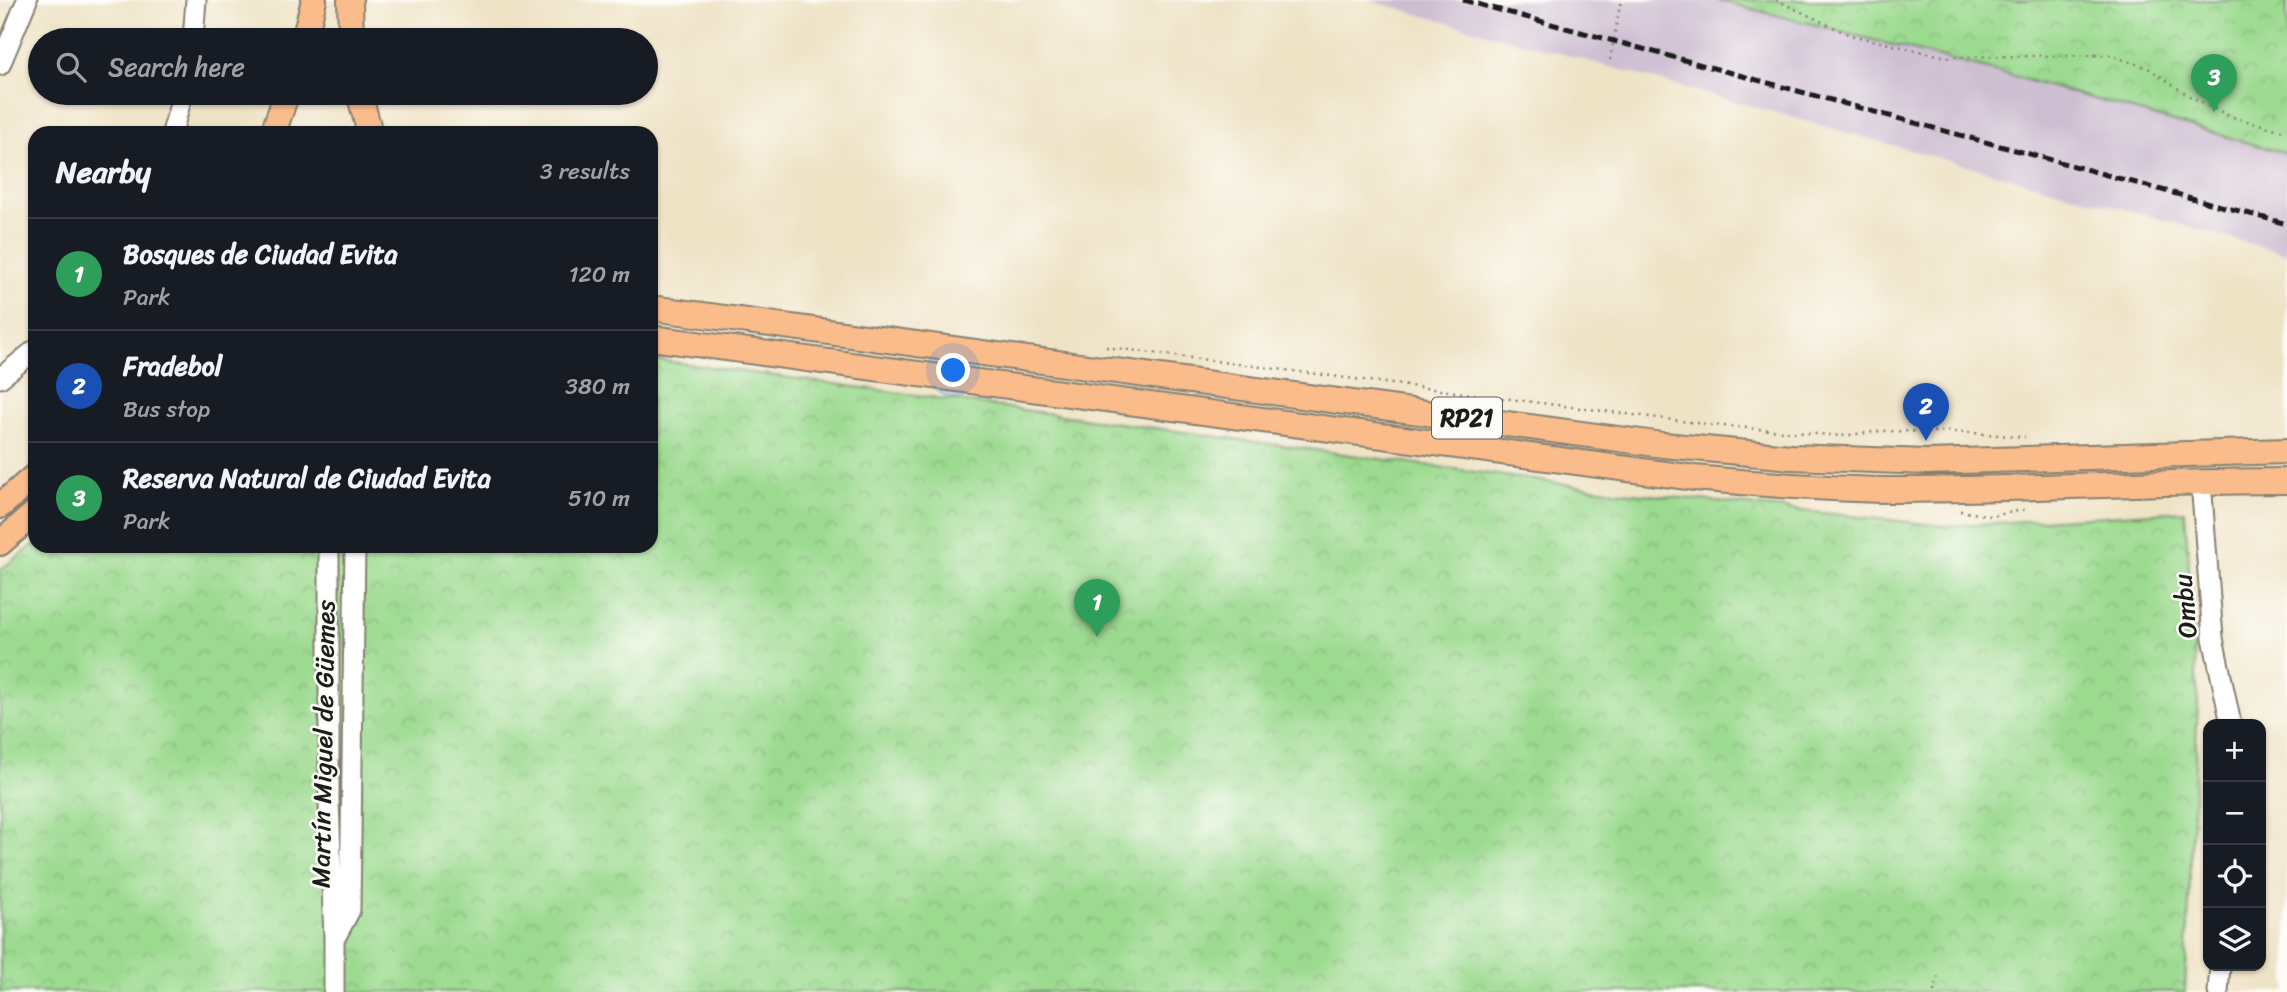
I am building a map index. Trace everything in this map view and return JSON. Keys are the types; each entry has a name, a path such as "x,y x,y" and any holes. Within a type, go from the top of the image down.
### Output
{"main road":[{"path":"307,28 314,0"},
{"path":"350,0 351,28"},
{"path":"276,126 284,105"},
{"path":"362,105 368,126"},
{"name":"RP21","path":"658,309 1663,445 1791,457 1927,462 2287,451"},
{"name":"RP21","path":"658,339 1754,484 1887,489 2287,481"},
{"path":"0,506 28,482"},
{"path":"0,543 28,519"}],"street":[{"path":"0,65 27,0"},
{"path":"194,28 196,0"},
{"path":"174,126 180,105"},
{"path":"0,379 28,356"},
{"name":"Ombu","path":"2201,481 2213,638 2230,719"},
{"name":"Martín Miguel de Güemes","path":"329,553 329,801 334,992"},
{"name":"Martín Miguel de Güemes","path":"334,939 350,911 355,553"},
{"path":"2218,992 2220,971"}],"path":[{"path":"1610,60 1621,0"},
{"path":"1776,0 1850,35 1946,57 2110,55 2148,68 2191,97 2228,116 2287,132"},
{"path":"1097,346 1712,425 1841,436 1881,431 1960,432 2025,437"},
{"path":"1934,992 1939,972"}],"shaded area":[{"path":"1367,0 1717,0 1995,71 2287,154 2287,254"}],"green space":[{"path":"1717,0 2287,0 2287,154 1995,71"},
{"path":"658,360 1615,491 1945,526 2185,511 2198,704 2185,992 0,992 0,570 28,549 28,553 658,553"}],"railway":[{"path":"1463,0 2287,224"}],"place":[{"name":"Reserva Natural de Ciudad Evita","path":"2214,112"},
{"name":"Fradebol","path":"1926,441"},
{"name":"Bosques de Ciudad Evita","path":"1097,637"}]}
